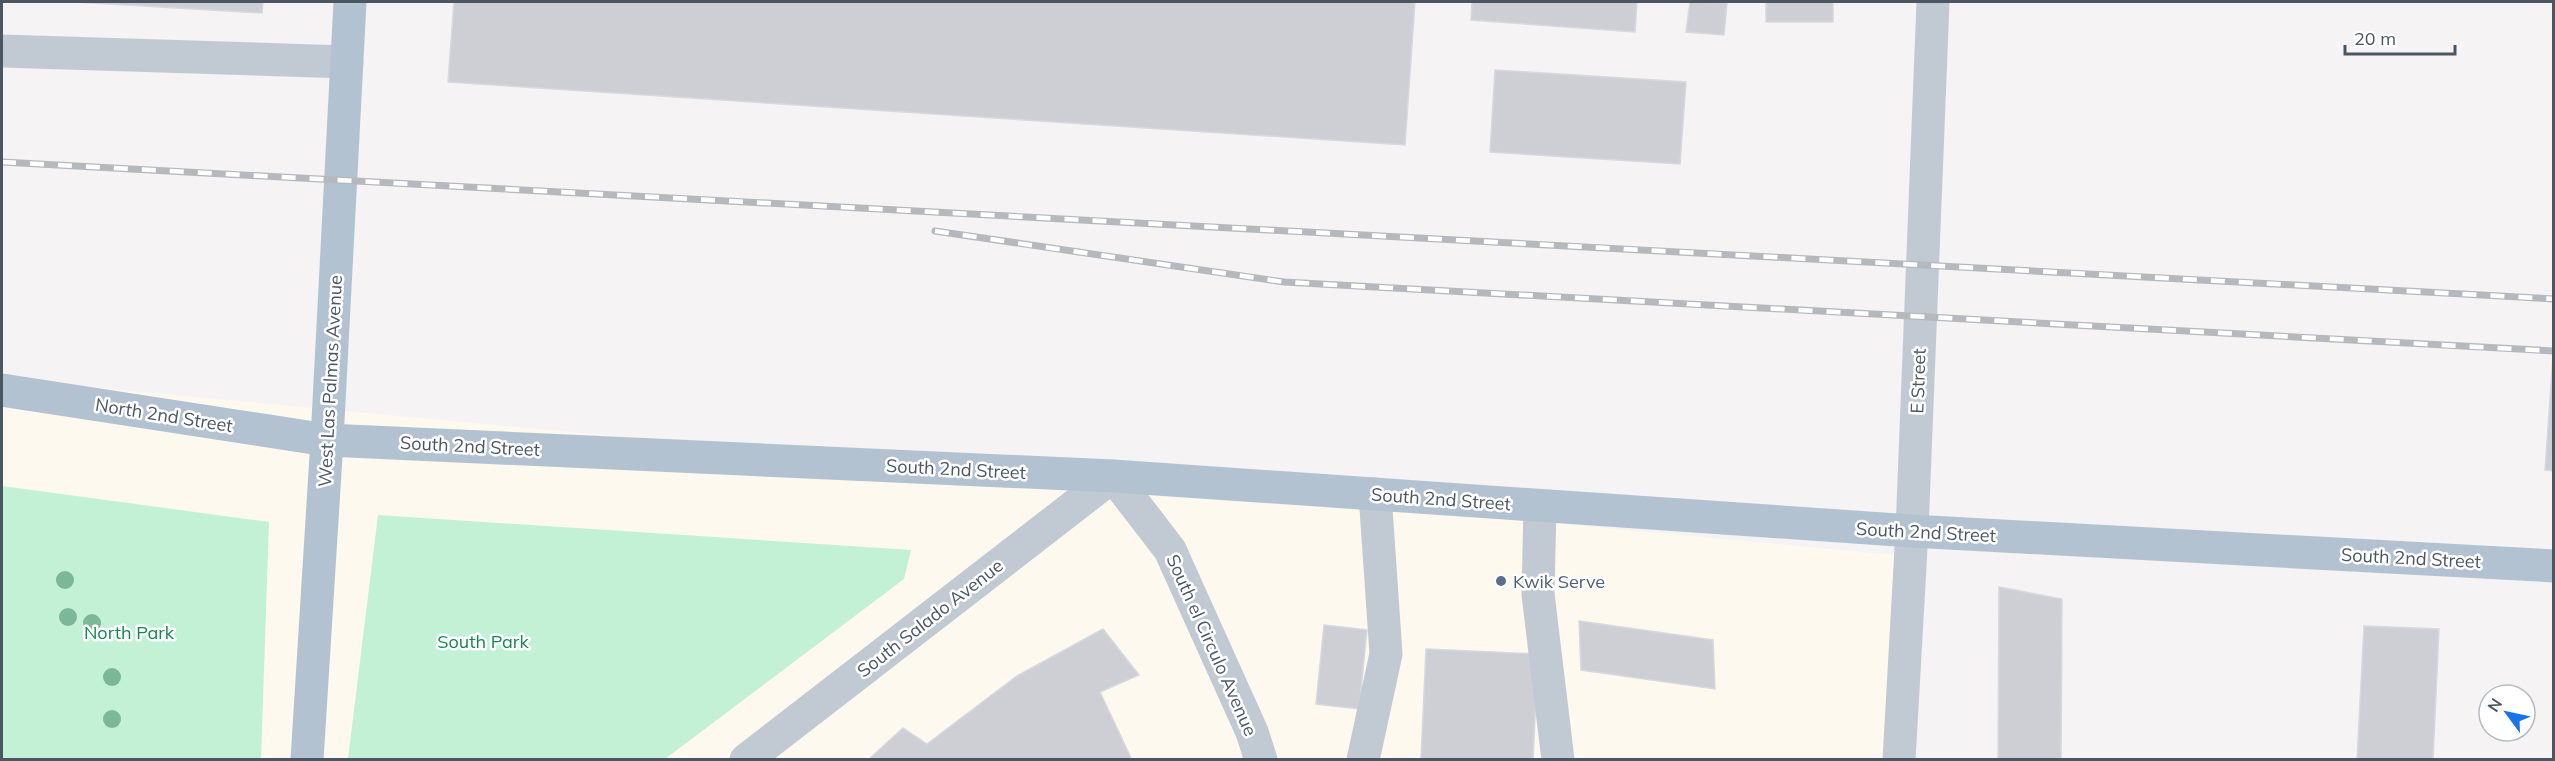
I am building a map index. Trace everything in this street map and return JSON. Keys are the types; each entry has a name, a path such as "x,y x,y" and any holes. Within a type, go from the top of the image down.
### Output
{"main road":[{"name":"West Las Palmas Avenue","path":"307,759 327,440 350,2"},
{"name":"North 2nd Street","path":"2,390 327,440"},
{"name":"South 2nd Street","path":"327,440 1113,476 1912,531 2553,566"}],"street":[{"name":"E Street","path":"1899,759 1912,531 1933,2"},
{"path":"2,51 347,62"},
{"name":"South Salado Avenue","path":"746,759 1113,476"},
{"name":"South el Circulo Avenue","path":"1113,476 1170,550 1252,732 1261,759"},
{"path":"1363,759 1386,654 1375,494"},
{"path":"1540,506 1538,594 1558,759"}],"shaded area":[{"path":"2,379 1896,555 1885,759 2,759"}],"green space":[{"name":"North Park","path":"2,486 269,522 261,759 2,759"},
{"name":"South Park","path":"378,515 911,550 904,579 665,759 348,759"}],"building":[{"path":"76,2 263,2 262,13"},
{"path":"454,2 1415,2 1405,145 448,82"},
{"path":"1472,2 1637,2 1635,32 1471,20"},
{"path":"1690,2 1727,3 1724,35 1686,32"},
{"path":"1766,2 1833,2 1833,22 1766,22"},
{"path":"1495,70 1686,82 1680,164 1490,152"},
{"path":"2554,356 2554,471 2545,470"},
{"path":"1999,587 2062,599 2061,760 1998,760"},
{"path":"1579,621 1713,640 1715,689 1581,670"},
{"path":"1324,625 1367,630 1359,709 1316,704"},
{"path":"2364,626 2439,629 2433,760 2357,760"},
{"path":"1103,629 1139,675 1100,692 1132,760 868,760 903,728 927,744 1017,676"},
{"path":"1426,649 1538,654 1533,760 1421,760"}],"railway":[{"path":"2,162 2554,299"},
{"path":"935,231 1284,282 2554,351"}],"place":[{"name":"Kwik Serve","path":"1501,581"}]}
